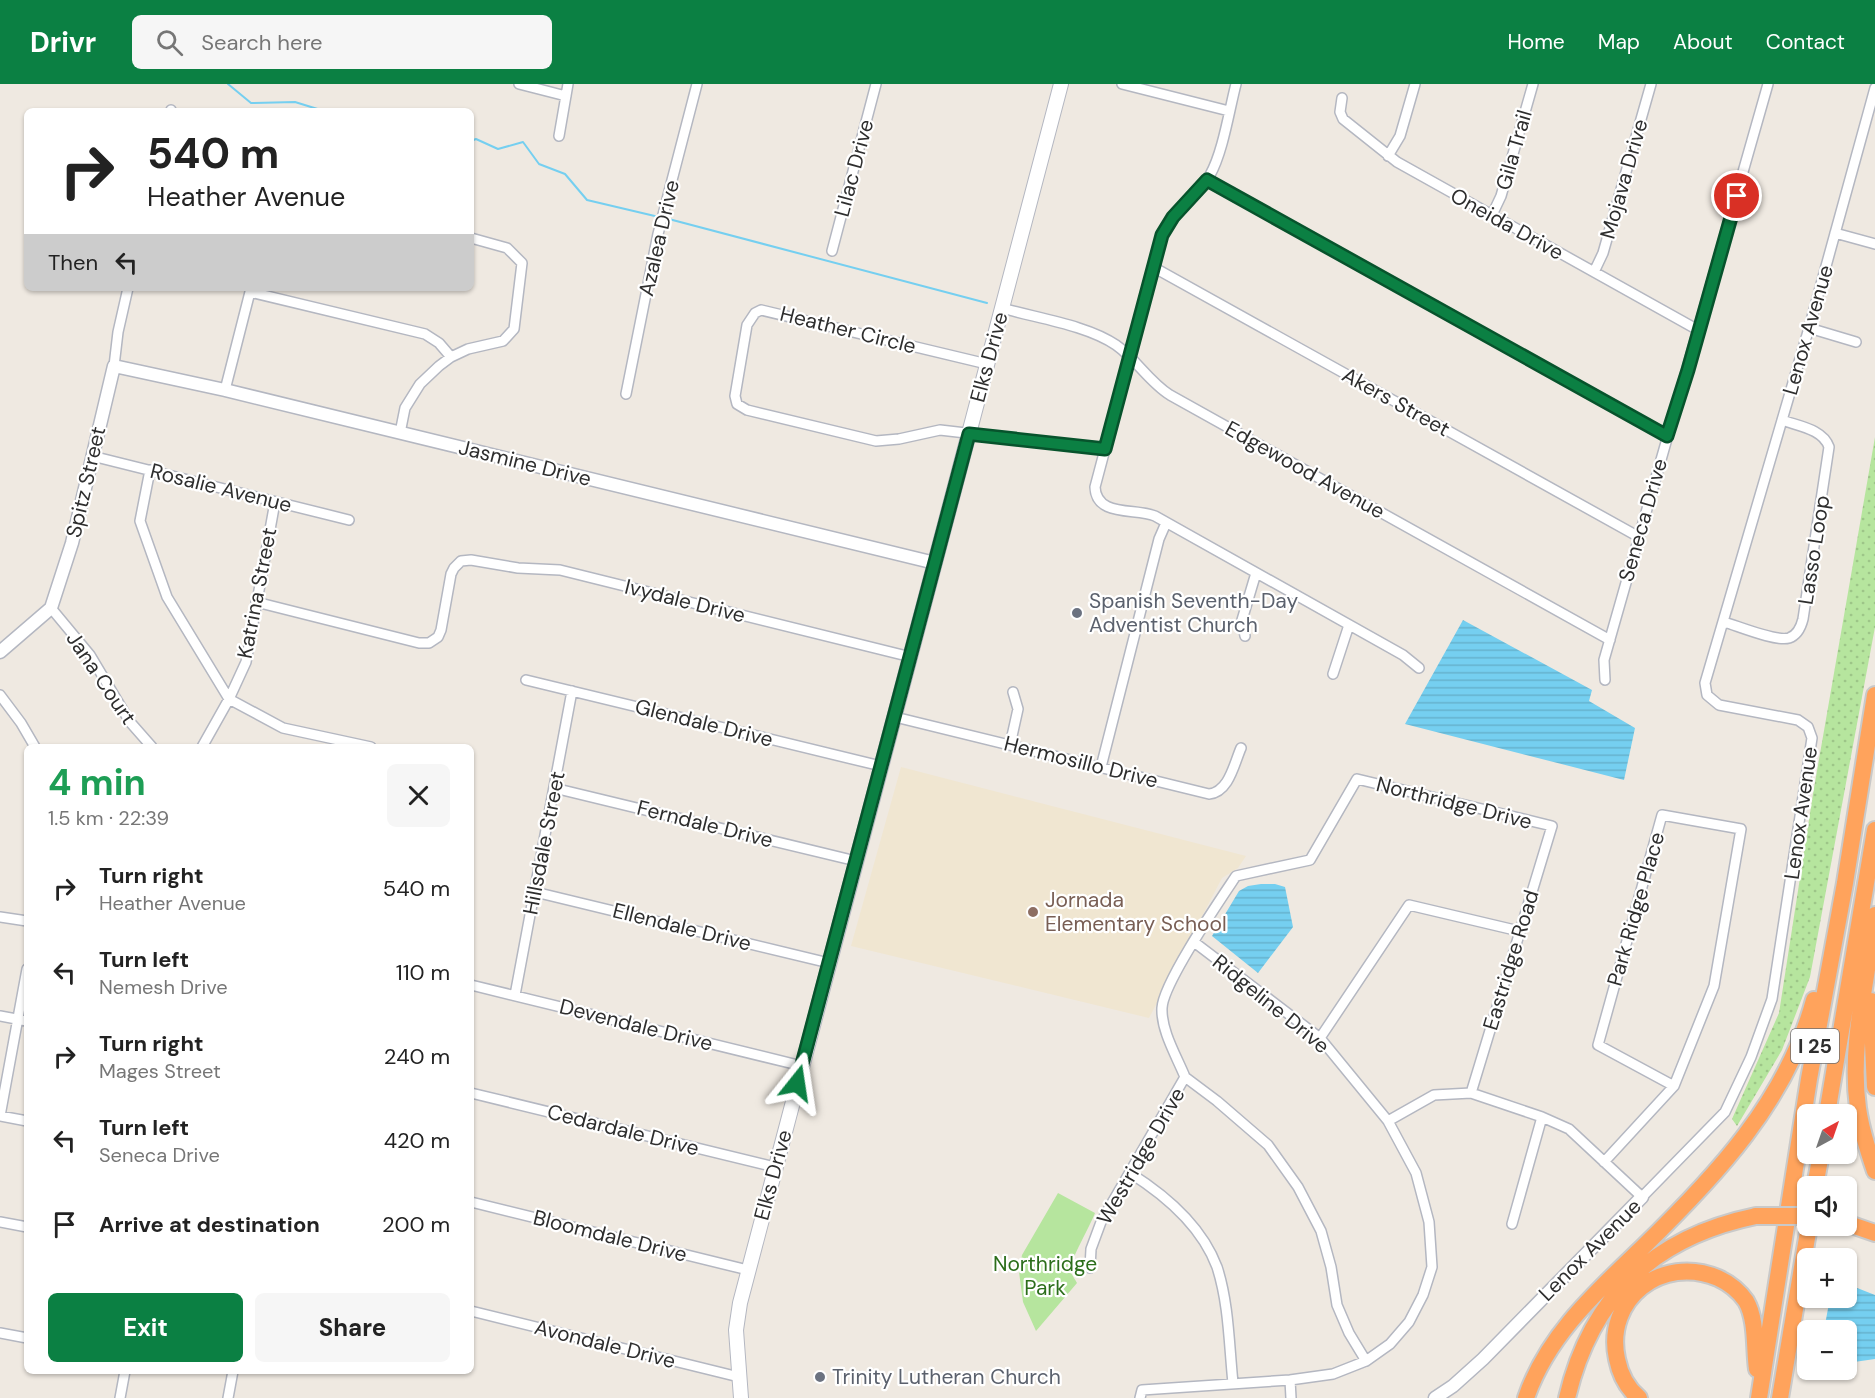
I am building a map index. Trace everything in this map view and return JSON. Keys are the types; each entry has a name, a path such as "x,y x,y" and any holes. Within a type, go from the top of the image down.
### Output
{"highway":[{"name":"I 25","path":"1760,1393 1809,1079 1845,883 1875,695"},
{"name":"I 25","path":"1829,1104 1875,830"},
{"path":"1526,1398 1548,1350 1575,1315 1676,1215 1731,1156 1784,1076 1809,1019 1845,883"},
{"path":"1875,915 1857,1047 1856,1074 1858,1108 1875,1171"},
{"path":"1873,933 1871,1004 1875,1087"},
{"path":"1567,1398 1573,1372 1590,1333 1604,1311 1636,1272 1655,1256 1678,1242 1719,1225 1756,1216 1797,1216"},
{"path":"1857,1227 1873,1232"},
{"path":"1780,1398 1807,1236"},
{"path":"1639,1398 1630,1389 1619,1370 1614,1335 1618,1320 1629,1300 1646,1283 1666,1274 1695,1271 1712,1275 1735,1288 1746,1301 1750,1310 1760,1393"}],"main road":[{"name":"Elks Drive","path":"741,1398 736,1317 1061,84"}],"street":[{"path":"519,84 566,96"},
{"path":"560,136 568,84"},
{"name":"Azalea Drive","path":"626,394 658,234 697,84"},
{"name":"Lilac Drive","path":"832,251 876,84"},
{"path":"1122,84 1229,111"},
{"path":"1236,84 1217,157 1207,180 1165,228 1095,487 1098,500 1110,509 1145,513 1166,522 1403,655 1419,668"},
{"path":"1388,156 1400,136 1415,84"},
{"name":"Gila Trail","path":"1492,215 1501,196 1533,84"},
{"name":"Mojava Drive","path":"1594,272 1603,253 1651,84"},
{"name":"Seneca Drive","path":"1605,680 1603,666 1610,640 1768,84"},
{"name":"Lenox Avenue","path":"1435,1398 1483,1359 1725,1112 1751,1057 1772,999 1812,738 1808,727 1798,720 1719,705 1707,695 1705,683 1809,328 1875,88"},
{"name":"Oneida Drive","path":"1342,98 1340,112 1343,119 1388,156 1698,330"},
{"path":"1207,180 1667,436"},
{"path":"1835,232 1875,244"},
{"path":"400,433 405,408 420,384 451,357 468,349 503,341 514,329 522,263 507,248 474,239"},
{"name":"Akers Street","path":"1153,267 1639,537"},
{"name":"Spitz Street","path":"51,608 72,543 114,366 118,332 127,291"},
{"path":"225,390 250,291"},
{"path":"254,291 425,334 439,343 451,357"},
{"name":"Edgewood Avenue","path":"1002,308 1092,333 1108,340 1129,357 1151,381 1170,395 1610,640"},
{"name":"Heather Circle","path":"987,364 765,310 754,313 747,325 735,396 737,404 743,408 876,441 899,439 934,430 1105,449"},
{"path":"1809,328 1856,342"},
{"name":"Jasmine Drive","path":"114,366 225,390 935,563"},
{"name":"Lasso Loop","path":"1724,622 1773,637 1788,639 1797,633 1803,619 1829,447 1827,440 1821,435 1782,420"},
{"name":"Rosalie Avenue","path":"92,456 349,520"},
{"path":"150,470 140,521 167,597 229,699 283,728 357,744"},
{"name":"Katrina Street","path":"204,744 229,699 246,662 275,502"},
{"path":"1101,767 1159,539 1166,522"},
{"name":"Ivydale Drive","path":"256,602 436,646 456,560 471,560 518,568 560,570 910,657"},
{"path":"1245,636 1242,621 1256,573"},
{"path":"0,652 51,608"},
{"name":"Jana Court","path":"51,608 90,655 130,722 149,744"},
{"path":"1333,674 1349,625"},
{"name":"Glendale Drive","path":"526,680 881,766"},
{"name":"Hillsdale Street","path":"515,995 572,691"},
{"path":"1010,745 1018,709 1013,692"},
{"path":"0,695 33,744"},
{"name":"Hermosillo Drive","path":"895,717 1204,793 1221,790 1241,748"},
{"name":"Northridge Drive","path":"1357,779 1552,826"},
{"name":"Westridge Drive","path":"1090,1268 1091,1249 1101,1222 1185,1077 1164,1022 1162,1006 1177,972 1236,876 1310,860 1357,779"},
{"name":"Ferndale Drive","path":"554,788 856,861"},
{"name":"Park Ridge Place","path":"1604,1162 1674,1086 1714,986 1741,829 1662,815 1598,1045 1674,1086"},
{"name":"Eastridge Road","path":"1471,1094 1552,826"},
{"name":"Ellendale Drive","path":"535,892 829,963"},
{"path":"1320,1038 1409,905 1520,931"},
{"path":"0,916 24,920"},
{"name":"Ridgeline Drive","path":"1140,1398 1142,1390 1290,1380 1334,1374 1366,1361 1390,1344 1409,1322 1423,1295 1432,1267 1429,1222 1416,1173 1388,1121 1320,1038 1194,942"},
{"name":"Devendale Drive","path":"474,986 802,1066"},
{"path":"24,1000 22,1020 0,1116 24,1120"},
{"path":"0,1016 22,1020"},
{"path":"1185,1077 1268,1145 1298,1187 1321,1231 1331,1267 1337,1305 1349,1333 1366,1361"},
{"name":"Cedardale Drive","path":"474,1094 775,1167"},
{"path":"1388,1121 1434,1095 1471,1094 1542,1117 1569,1129 1642,1197"},
{"path":"1512,1224 1542,1117"},
{"path":"1130,1173 1176,1208 1203,1240 1211,1254 1221,1283 1227,1313 1233,1383"},
{"name":"Bloomdale Drive","path":"474,1203 748,1270"},
{"path":"0,1222 24,1226"},
{"name":"Avondale Drive","path":"474,1312 740,1377"},
{"path":"0,1333 24,1337"},
{"path":"120,1398 124,1374"},
{"path":"228,1398 232,1374"},
{"path":"1290,1380 1291,1398"}],"shaded area":[{"name":"Jornada Elementary School","path":"901,767 1246,856 1238,868 1222,878 1149,1018 851,946"}],"green space":[{"path":"1875,437 1875,627 1810,977 1782,1050 1737,1126 1732,1119 1779,1013 1813,794"},
{"name":"Northridge Park","path":"1058,1193 1095,1213 1071,1266 1070,1270 1077,1283 1036,1331 1023,1302 1019,1272 1022,1255"}],"water":[{"path":"1463,620 1592,690 1589,701 1635,728 1624,780 1405,724"},
{"path":"1261,884 1285,887 1293,927 1258,973 1212,936 1239,891 1248,886"},
{"path":"1857,1288 1875,1295 1875,1359 1857,1362 1857,1320 1826,1320 1828,1308 1857,1308"}],"waterway":[{"path":"228,84 251,103 295,102 314,108"},
{"path":"474,140 498,149 523,142 539,164 565,174 587,200 659,217"},
{"path":"665,218 987,303"}],"place":[{"name":"Spanish Seventh-Day Adventist Church","path":"1077,613"},
{"name":"Jornada Elementary School","path":"1033,912"},
{"name":"Trinity Lutheran Church","path":"820,1377"}],"route":[{"path":"797,1083 969,434 1105,449 1162,235 1173,217 1207,180 1667,436 1737,196"}]}
